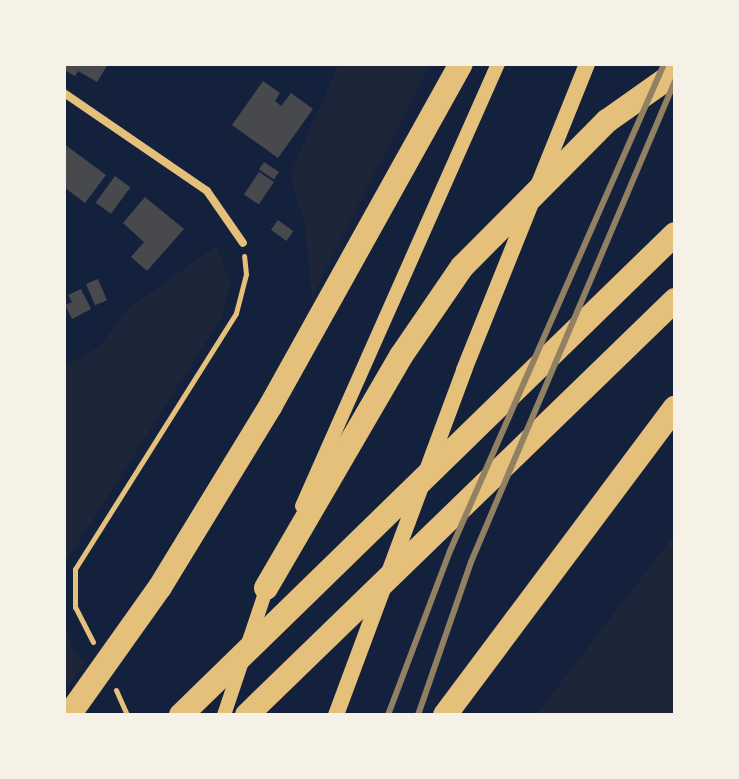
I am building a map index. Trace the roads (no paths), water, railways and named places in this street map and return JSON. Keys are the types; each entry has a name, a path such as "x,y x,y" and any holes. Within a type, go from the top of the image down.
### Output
{"highway":[{"path":"69,715 160,587 271,405 461,64"},
{"path":"266,588 401,356 462,267 545,178 607,121 675,73"},
{"path":"181,715 674,235"},
{"path":"247,715 675,300"},
{"path":"445,715 675,408"}],"main road":[{"path":"336,715 464,370 587,64"}],"street":[{"path":"224,715 266,588 498,64"},
{"path":"64,93 207,191 243,243"}],"railway":[{"path":"388,715 450,551 664,64"},
{"path":"418,715 471,562 675,81"}]}
